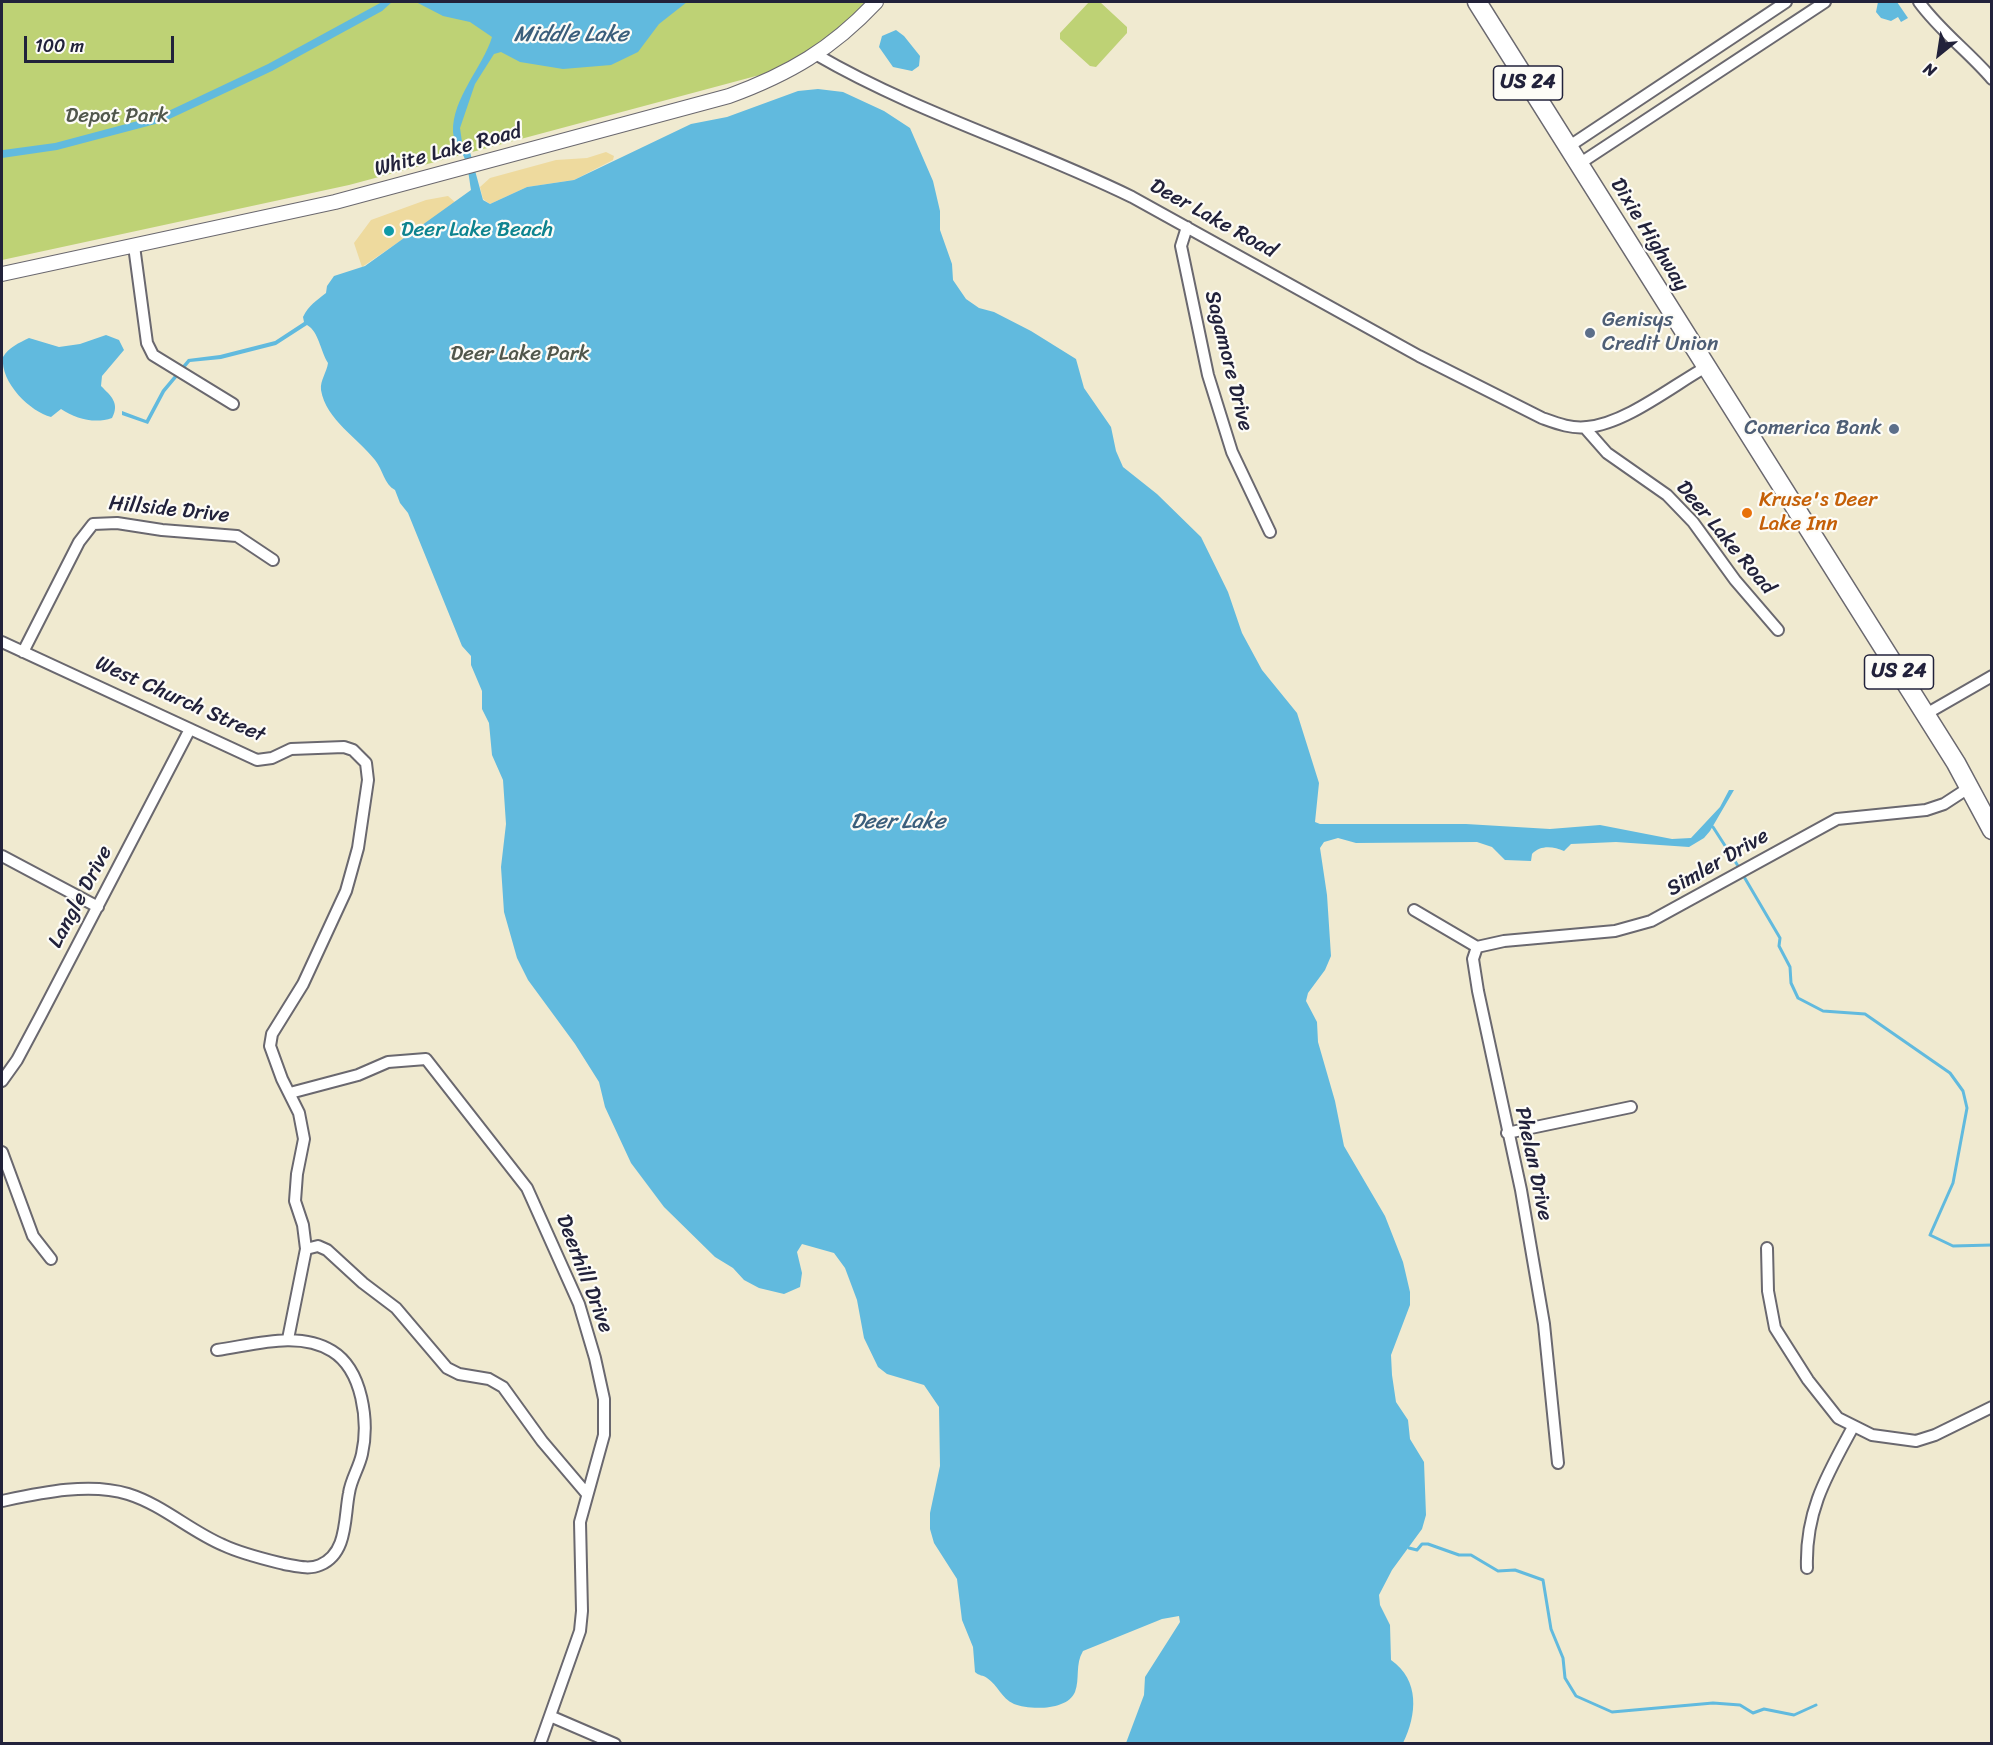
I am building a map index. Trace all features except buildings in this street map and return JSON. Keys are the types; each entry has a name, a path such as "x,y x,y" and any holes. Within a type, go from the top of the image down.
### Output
{"main road":[{"name":"Dixie Highway","path":"1477,2 1926,714 1970,787 1992,830"}],"street":[{"name":"White Lake Road","path":"2,274 335,202 729,96 767,82 817,55 876,2"},
{"path":"1568,147 1786,2"},
{"path":"1578,165 1825,2"},
{"path":"1919,2 1946,34 1974,58 1992,79"},
{"name":"Deer Lake Road","path":"817,55 849,74 941,116 1093,178 1419,356 1542,418 1563,425 1584,428 1601,425 1624,416 1706,367"},
{"path":"1687,68 1699,85"},
{"name":"Sagamore Drive","path":"1186,227 1181,246 1208,375 1232,452 1270,532"},
{"path":"134,246 147,343 153,355 233,405"},
{"name":"Deer Lake Road","path":"1584,428 1607,453 1667,495 1693,522 1735,580 1778,630"},
{"name":"Hillside Drive","path":"23,652 79,542 93,524 117,523 162,530 237,536 273,560"},
{"name":"West Church Street","path":"2,642 257,760 272,758 291,749 348,749 353,750 366,763 368,780 353,873 303,984 278,1022 270,1046 290,1093"},
{"path":"1926,714 1992,676"},
{"name":"Langle Drive","path":"2,1082 17,1060 190,729"},
{"name":"Simler Drive","path":"1477,947 1504,941 1615,931 1651,921 1836,819 1926,810 1944,804 1970,787"},
{"path":"2,856 98,906"},
{"path":"1414,910 1477,947"},
{"name":"Phelan Drive","path":"1477,947 1473,953 1476,981 1521,1190 1544,1324 1558,1463"},
{"name":"Deerhill Drive","path":"290,1093 358,1075 388,1062 426,1059 522,1180 536,1205 579,1304 604,1399 604,1435 580,1522 582,1611 579,1631 540,1743"},
{"path":"288,1339 306,1249 303,1225 295,1201 297,1174 304,1139 299,1113 290,1093"},
{"path":"1507,1133 1632,1107"},
{"path":"2,1152 33,1236 51,1259"},
{"path":"306,1249 318,1246 327,1250 363,1283 388,1301 417,1329 447,1368 459,1374 489,1379 503,1387 542,1441 587,1494"},
{"path":"1767,1248 1768,1291 1775,1328 1808,1380 1838,1418 1872,1435 1916,1441 1935,1435 1992,1407"},
{"path":"2,1501 98,1490 127,1494 173,1515 222,1545 304,1568 319,1566 329,1559 343,1538 349,1494 362,1456 365,1426 358,1389 353,1376 341,1358 319,1344 288,1339 216,1350"},
{"path":"1807,1568 1806,1546 1815,1501 1853,1427"},
{"path":"550,1716 615,1743"}],"green space":[{"name":"Depot Park","path":"2,2 868,2 838,32 776,73 756,76 349,185 2,260"},
{"path":"1089,2 1100,2 1127,27 1127,33 1096,67 1090,66 1060,39 1060,33"}],"sand":[{"name":"Deer Lake Beach","path":"606,152 614,156 613,160 574,180 527,187 490,204 483,199 480,187 490,178 556,160 587,158"},
{"name":"Deer Lake Beach","path":"448,196 456,203 362,267 354,243 371,220 426,200"}],"water":[{"path":"382,2 392,2 382,11 272,71 163,122 57,150 2,158 3,150 55,143 160,115 268,64"},
{"name":"Deer Lake","path":"416,2 687,2 659,24 638,52 611,65 563,69 520,62 501,52 494,54 475,84 460,128 462,142 470,152 483,200 490,204 527,187 574,180 691,124 727,117 798,91 818,89 843,92 884,111 910,128 933,181 940,211 940,230 952,264 953,280 966,299 979,308 994,312 1031,331 1076,359 1084,388 1111,427 1116,451 1123,467 1157,494 1201,537 1228,592 1242,633 1262,670 1297,713 1319,783 1315,822 1320,824 1466,824 1550,829 1600,825 1672,839 1691,838 1720,807 1729,790 1734,790 1710,831 1704,838 1689,847 1616,842 1571,844 1564,851 1551,847 1539,849 1532,854 1531,861 1505,860 1492,847 1477,842 1356,843 1338,838 1324,842 1320,848 1327,895 1331,956 1325,970 1308,993 1306,1001 1317,1022 1318,1042 1335,1101 1344,1146 1385,1216 1403,1262 1410,1292 1410,1305 1391,1355 1392,1375 1396,1402 1408,1420 1410,1439 1424,1462 1426,1515 1422,1529 1392,1570 1379,1595 1380,1605 1390,1625 1391,1660 1407,1677 1413,1699 1411,1721 1403,1743 1126,1743 1144,1695 1145,1677 1180,1622 1179,1616 1162,1619 1083,1651 1079,1661 1075,1692 1071,1698 1056,1706 1038,1708 1014,1704 991,1681 975,1672 973,1647 962,1620 957,1579 934,1543 930,1529 930,1513 940,1466 939,1407 924,1385 887,1374 878,1367 864,1338 857,1300 845,1268 834,1253 802,1244 797,1252 802,1273 800,1287 784,1294 759,1288 744,1280 733,1268 715,1257 664,1207 631,1163 605,1107 599,1082 575,1044 528,980 517,958 504,912 501,867 506,824 503,780 492,755 489,723 482,709 482,691 471,665 471,656 462,646 408,513 400,503 395,490 388,484 375,460 336,420 324,401 321,386 328,363 314,332 307,325 276,345 221,359 190,362 165,392 148,424 122,415 122,411 146,420 162,390 188,359 220,355 275,341 304,322 305,313 326,293 327,286 334,276 365,266 471,190 466,161 453,132 454,119 457,107 492,37 470,22 443,16"},
{"path":"1878,2 1897,2 1908,18 1901,22 1898,17 1891,21 1881,18 1876,12"},
{"path":"896,30 904,36 920,56 919,66 912,71 893,67 879,47 882,36"},
{"path":"106,335 119,340 124,350 102,376 101,386 115,404 112,418 99,421 86,420 61,409 51,417 43,414 18,395 6,377 3,357 11,348 29,338 59,347 80,344"}],"waterway":[{"path":"1713,827 1740,869"},
{"path":"1743,875 1780,938 1779,946 1790,967 1791,983 1798,998 1823,1011 1865,1014 1950,1073 1963,1091 1967,1108 1953,1183 1930,1235 1953,1246 1992,1245"},
{"path":"1409,1548 1417,1550 1422,1544 1428,1544 1459,1555 1471,1555 1498,1571 1515,1570 1543,1580 1551,1629 1563,1658 1565,1678 1576,1696 1612,1712 1713,1703 1740,1705 1753,1713 1764,1709 1794,1715 1816,1705"}],"place":[{"name":"Deer Lake Beach","path":"389,231"},
{"name":"Genisys Credit Union","path":"1590,333"},
{"name":"Comerica Bank","path":"1894,429"},
{"name":"Kruse's Deer Lake Inn","path":"1747,513"}],"water label":[{"name":"Middle Lake","path":"571,35"}],"park label":[{"name":"Deer Lake Park","path":"520,355"}]}
